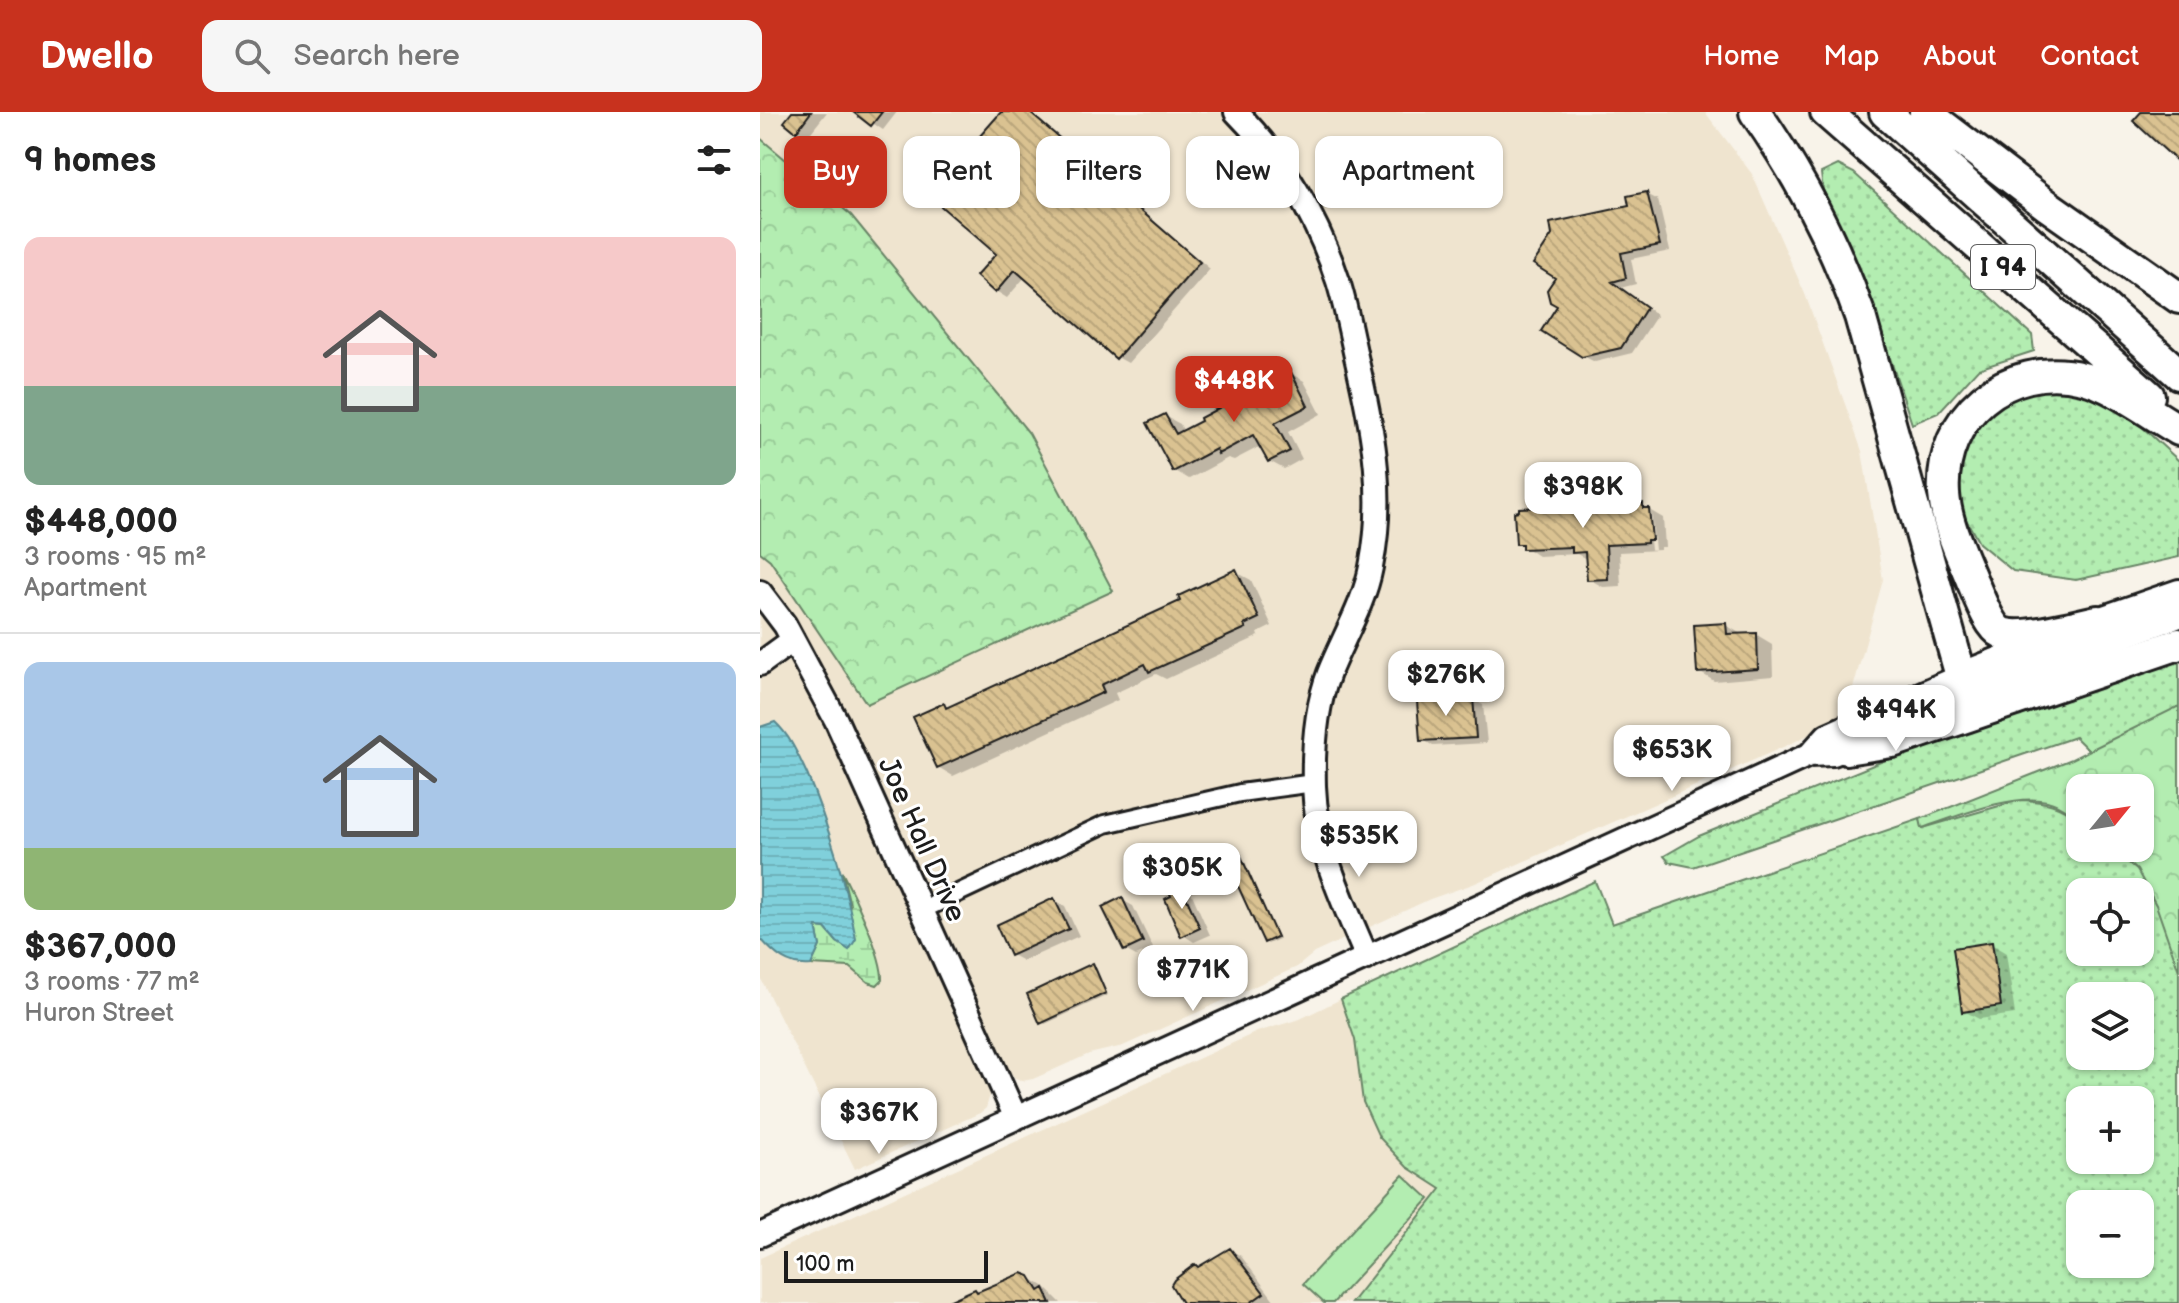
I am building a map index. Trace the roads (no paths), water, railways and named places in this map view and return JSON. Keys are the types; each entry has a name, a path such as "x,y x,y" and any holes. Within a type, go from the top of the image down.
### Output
{"highway":[{"path":"1755,112 1804,186 1844,272 1867,342 1965,686"},
{"name":"I 94","path":"1826,112 2179,423"},
{"name":"I 94","path":"1885,112 2179,374"},
{"path":"1925,112 2048,206 2179,298"},
{"path":"2098,621 2015,635 1998,630 1984,610 1946,508 1943,468 1950,443 1976,404 2022,378 2044,375 2073,376 2103,385 2179,430"},
{"path":"1846,749 1892,742 2179,644"}],"main road":[{"path":"1965,686 2098,621 2179,593"},
{"path":"1965,686 2063,656 2179,614"}],"street":[{"path":"1236,112 1272,154 1296,189 1338,281 1372,428 1378,468 1379,514 1371,569 1321,699 1314,783 1323,851 1367,958"},
{"name":"Joe Hall Drive","path":"760,592 793,640 836,720 1016,1118"},
{"path":"760,664 793,640"},
{"path":"760,1235 1809,755 1833,754 1846,749 1965,686"},
{"path":"1809,755 1827,735 1965,686"},
{"path":"922,910 1105,824 1240,793 1314,783"}],"water":[{"path":"775,722 794,746 815,795 836,855 856,939 849,950 825,928 816,927 820,946 811,965 782,959 760,938 760,727"}]}
